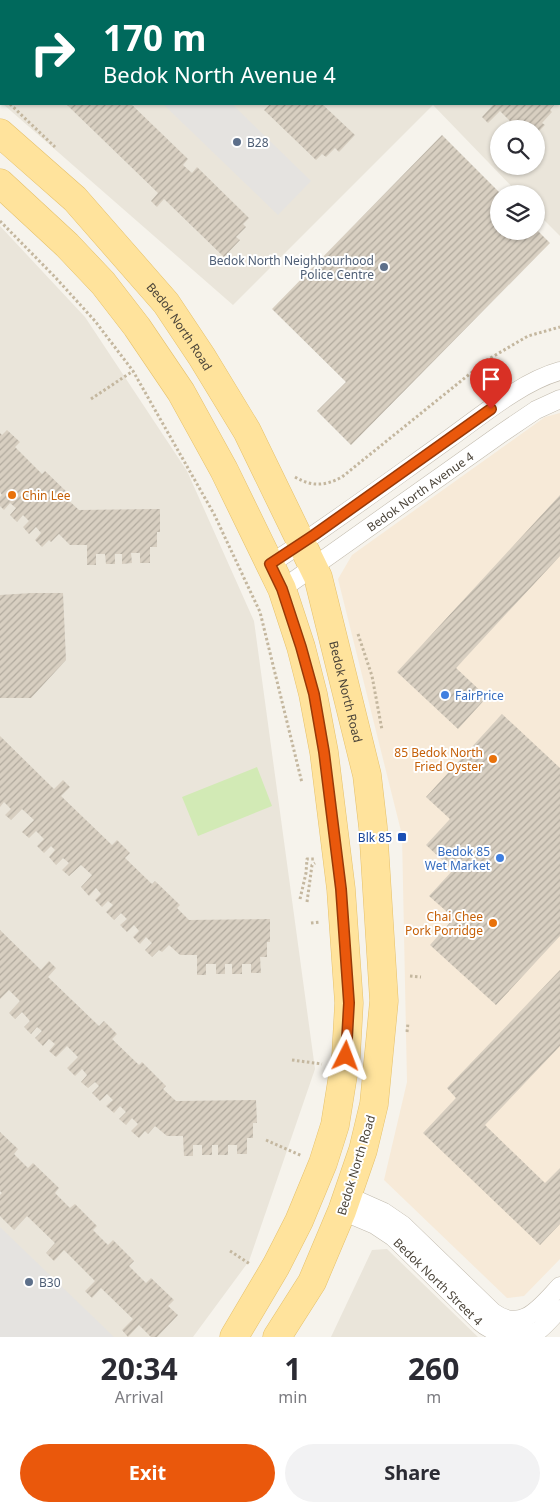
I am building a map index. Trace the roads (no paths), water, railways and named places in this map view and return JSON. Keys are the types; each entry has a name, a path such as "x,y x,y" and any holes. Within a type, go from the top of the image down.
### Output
{"main road":[{"name":"Bedok North Road","path":"0,133 75,199 166,303 202,357 247,431 318,577 367,775 373,827 384,992 382,1036 374,1104 363,1150 345,1204 312,1282 277,1337"},
{"path":"0,183 67,245 103,283 137,327 181,392 224,470 282,589 314,694 324,752 341,889 349,1003 346,1056 334,1125 323,1163 299,1221 276,1266 234,1337"},
{"path":"181,392 187,372 193,363 202,357"}],"street":[{"name":"Bedok North Avenue 4","path":"270,564 491,409 542,377 560,371"},
{"name":"Bedok North Avenue 4","path":"282,589 502,433 536,410 560,399"},
{"name":"Bedok North Street 4","path":"345,1204 384,1212 403,1225 493,1312 501,1317 516,1320 531,1316 560,1286"},
{"name":"Bedok North Street 4","path":"345,1204 393,1237 480,1322 493,1331 515,1337 530,1334 543,1326 560,1309"}],"place":[{"name":"B28","path":"237,142"},
{"name":"Bedok North Neighbourhood Police Centre","path":"384,267"},
{"name":"Chin Lee","path":"12,495"},
{"name":"FairPrice","path":"445,695"},
{"name":"85 Bedok North Fried Oyster","path":"493,759"},
{"name":"Blk 85","path":"402,837"},
{"name":"Bedok 85 Wet Market","path":"500,858"},
{"name":"Chai Chee Pork Porridge","path":"493,923"},
{"name":"B30","path":"29,1282"}]}
